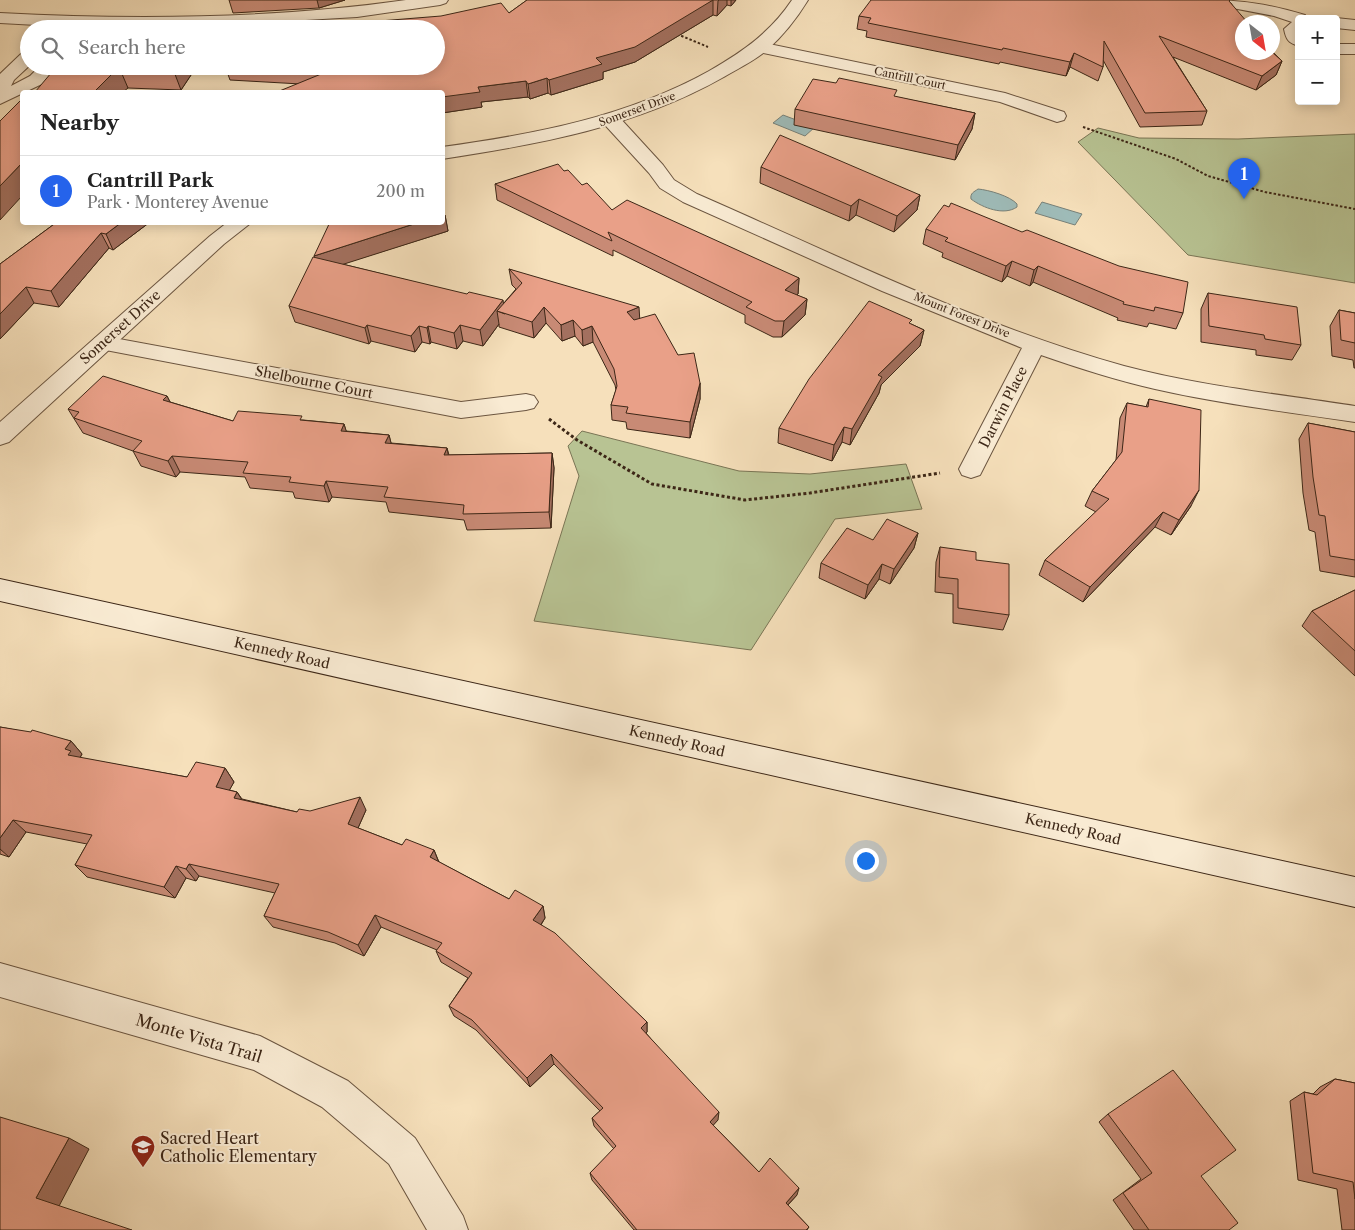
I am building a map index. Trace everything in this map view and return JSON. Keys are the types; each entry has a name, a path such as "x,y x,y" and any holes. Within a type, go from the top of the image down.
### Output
{"street":[{"path":"220,20 357,12 440,0"},
{"name":"Somerset Drive","path":"445,153 512,144 612,121 700,85 760,47 800,0"},
{"path":"1212,0 1278,12 1295,18"},
{"path":"0,18 20,20"},
{"path":"1340,23 1355,25"},
{"path":"1295,27 1292,29 1295,39"},
{"name":"Cantrill Court","path":"760,47 1004,98 1057,116"},
{"path":"1340,49 1355,48"},
{"path":"0,91 6,78 20,65"},
{"path":"0,99 36,80 41,75"},
{"name":"Mount Forest Drive","path":"612,121 656,169 667,184 690,198 980,324 1093,364 1178,385 1355,414"},
{"name":"Somerset Drive","path":"0,436 217,240 238,225"},
{"name":"Shelbourne Court","path":"103,343 461,410 526,402"},
{"name":"Darwin Place","path":"971,469 1035,344"},
{"name":"Kennedy Road","path":"0,590 1355,892"},
{"name":"Monte Vista Trail","path":"0,980 260,1054 335,1094 402,1150 449,1230"}],"path":[{"path":"669,30 739,60"},
{"path":"1057,116 1096,133 1129,142 1176,159 1208,176 1265,192 1355,209"},
{"path":"526,402 578,440 652,484 745,500 810,493 971,469"}],"green space":[{"path":"1098,128 1139,138 1238,139 1355,134 1355,283 1188,255 1078,142"},
{"path":"582,431 739,471 810,474 906,464 922,509 835,519 751,650 534,621 579,476 568,446"}],"water":[{"path":"783,115 815,127 805,136 773,123"},
{"path":"978,189 1004,196 1014,201 1017,207 1012,210 1000,211 981,205 971,199 972,194"},
{"path":"1042,202 1082,214 1075,225 1035,213"}],"building":[{"path":"527,0 713,0 635,47 596,58 602,64 549,80 547,78 528,84 526,81 478,87 480,92 445,97 445,90 282,90 319,75 445,75 445,20 392,20 441,16 501,3 509,13"},
{"path":"871,0 1230,0 1241,15 1235,15 1235,60 1280,59 1282,61 1262,76 1159,36 1207,111 1145,113 1104,41 1103,67 1074,53 1070,62 868,23 871,18 859,16"},
{"path":"49,75 111,75 96,90 37,90"},
{"path":"839,78 897,90 894,96 975,113 958,145 795,109 813,79 836,83"},
{"path":"20,101 20,165 0,186 0,121"},
{"path":"780,135 920,195 897,216 859,199 851,206 761,167"},
{"path":"558,164 564,171 568,170 582,185 587,183 612,210 627,200 799,278 785,290 807,299 784,321 775,321 746,307 752,302 608,232 612,241 495,184"},
{"path":"951,203 1022,232 1027,230 1119,266 1188,282 1183,313 1155,307 1154,311 1123,304 1124,302 1038,266 1034,270 1012,261 1006,266 945,241 948,238 926,229 944,205 949,207"},
{"path":"53,225 118,225 106,234 101,233 51,291 26,287 0,314 0,264"},
{"path":"329,225 411,225 314,256"},
{"path":"313,257 467,294 469,292 503,300 480,330 460,325 454,333 428,326 427,328 419,326 411,336 367,325 365,328 289,306"},
{"path":"509,269 639,307 627,312 634,320 655,314 678,355 694,353 700,383 690,422 626,413 628,407 611,405 617,386 614,369 592,326 582,330 573,320 561,325 544,307 532,322 497,311 522,283"},
{"path":"1208,293 1297,307 1301,345 1265,339 1264,335 1209,326"},
{"path":"869,301 912,320 909,323 924,330 878,375 882,377 852,429 844,427 834,445 779,428 809,379"},
{"path":"1339,310 1355,313 1355,343 1341,340"},
{"path":"103,376 167,396 163,400 233,421 238,411 302,416 300,420 344,424 341,431 389,435 385,443 447,448 444,455 552,453 549,512 463,514 464,505 384,497 388,487 326,481 324,486 289,482 291,477 243,473 248,462 172,456 168,461 133,451 142,441 74,418 79,412 68,409"},
{"path":"1149,399 1201,410 1199,490 1179,520 1163,512 1090,587 1045,560 1109,499 1092,491 1122,452 1127,403 1148,407"},
{"path":"1308,423 1355,432 1355,560 1330,556 1325,516 1319,515"},
{"path":"887,519 918,533 894,569 882,564 868,585 821,563 847,528 873,540"},
{"path":"940,547 976,552 976,560 1009,564 1009,615 958,608 958,579 939,577"},
{"path":"1355,590 1355,651 1312,611"},
{"path":"0,727 31,732 32,730 71,741 65,749 71,751 68,755 187,777 196,762 225,768 216,787 237,792 234,798 297,812 299,809 310,811 360,797 348,824 402,845 406,839 434,850 430,857 509,899 515,890 543,906 533,920 555,933 647,1022 641,1028 719,1112 710,1122 759,1172 770,1158 799,1188 786,1203 809,1227 806,1230 637,1230 590,1173 616,1146 592,1118 603,1108 551,1054 527,1078 472,1020 449,1006 472,973 436,951 442,943 375,915 358,945 328,932 264,916 279,884 189,864 186,869 176,866 164,887 75,865 92,835 13,820 0,838"},
{"path":"1173,1070 1236,1150 1201,1176 1238,1223 1229,1230 1149,1230 1123,1193 1152,1173 1108,1114"},
{"path":"1335,1079 1355,1083 1355,1199 1353,1182 1313,1173 1304,1092 1317,1095"},
{"path":"0,1117 69,1138 36,1198 132,1230 0,1230"}],"place":[{"name":"Cantrill Park","path":"1244,199"},
{"name":"Sacred Heart Catholic Elementary","path":"143,1168"}]}
